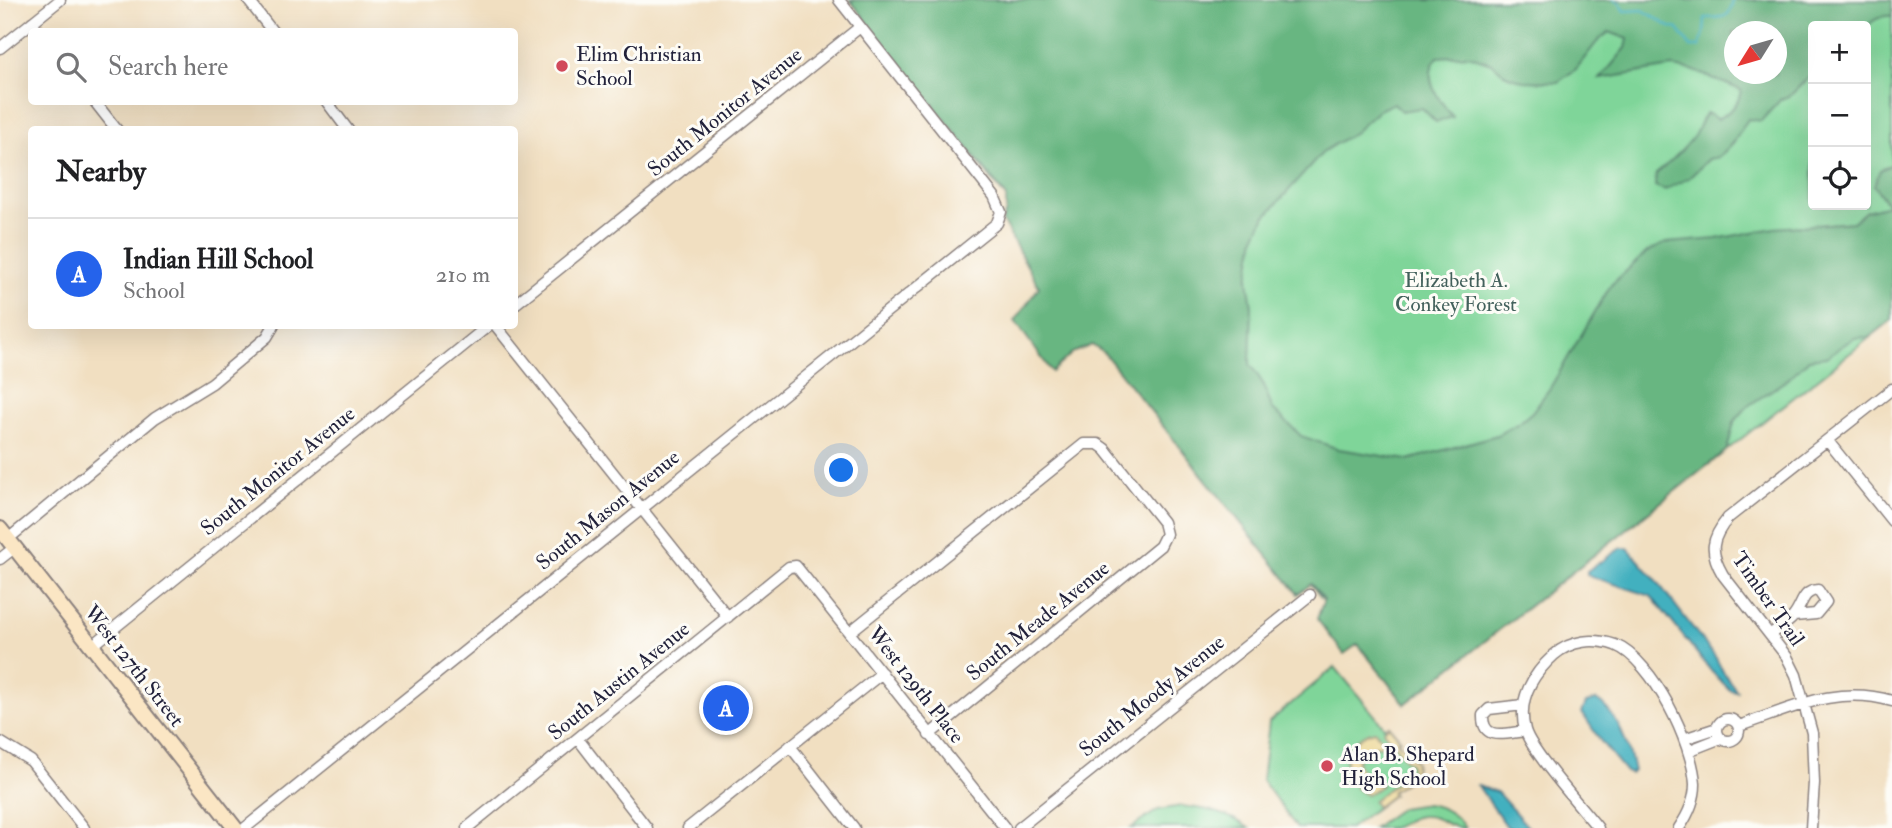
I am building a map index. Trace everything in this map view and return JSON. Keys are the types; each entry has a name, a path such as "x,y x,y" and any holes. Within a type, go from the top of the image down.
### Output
{"main road":[{"name":"West 127th Street","path":"7,539 235,828"}],"street":[{"path":"0,48 60,0"},
{"path":"248,0 269,28"},
{"path":"839,0 860,27"},
{"path":"32,22 36,28"},
{"name":"South Mason Avenue","path":"244,828 997,223 1001,212 994,196 860,27"},
{"name":"South Monitor Avenue","path":"518,301 860,27"},
{"path":"97,105 114,126"},
{"path":"329,105 345,126"},
{"path":"0,559 7,539 155,418 212,383 267,337 271,329"},
{"name":"South Monitor Avenue","path":"92,646 484,329"},
{"path":"498,329 728,617"},
{"name":"Timber Trail","path":"1811,828 1814,783 1812,733 1805,703 1791,666 1723,575 1717,564 1713,544 1718,531 1728,518 1892,388"},
{"path":"1827,440 1892,521"},
{"name":"South Meade Avenue","path":"850,632 1079,447 1091,443 1105,449 1163,522 1166,534 1160,546 929,735"},
{"name":"West 129th Place","path":"796,566 1005,828"},
{"name":"South Austin Avenue","path":"467,828 789,567 796,566"},
{"name":"South Moody Avenue","path":"1019,828 1310,595"},
{"path":"1770,635 1794,616"},
{"path":"1598,828 1539,754 1525,731 1523,705 1533,677 1559,651 1578,642 1598,641 1617,646 1632,656 1660,690 1672,710 1688,751 1695,786 1687,817 1679,828"},
{"path":"688,828 701,824 790,746 882,673"},
{"path":"1739,726 1828,696 1855,694 1892,701"},
{"path":"1523,705 1489,709 1483,715 1482,724 1486,731 1494,735 1525,731"},
{"path":"1728,718 1735,720 1739,726 1735,739 1728,741 1719,733 1721,721 1728,718"},
{"path":"1684,739 1719,733"},
{"path":"1688,751 1719,733"},
{"path":"578,739 647,828"},
{"path":"0,742 31,761 84,828"},
{"path":"790,746 854,828"}],"green space":[{"name":"Elizabeth A. Conkey Forest","path":"850,0 1892,0 1892,320 1405,704"},
{"name":"Elizabeth A. Conkey Forest","path":"850,0 1892,0 1892,16 1885,16 1871,23 1808,21 1808,78 1791,95 1781,99 1761,121 1748,119 1734,142 1719,157 1709,159 1689,178 1665,190 1655,186 1656,174 1689,142 1707,113 1717,119 1736,104 1741,90 1726,84 1787,84 1787,21 1724,21 1724,83 1692,70 1672,67 1600,79 1626,48 1628,39 1609,32 1597,42 1576,69 1558,82 1523,81 1508,76 1491,63 1468,55 1438,57 1433,65 1431,80 1437,96 1453,117 1436,122 1422,108 1401,111 1394,103 1379,110 1355,132 1324,151 1264,218 1255,237 1248,280 1252,307 1250,364 1264,385 1272,408 1301,436 1339,449 1408,460 1497,435 1532,412 1550,388 1611,285 1647,252 1666,243 1716,239 1774,228 1853,222 1866,211 1888,205 1874,185 1880,170 1892,164 1892,320 1870,337 1854,338 1826,357 1809,359 1788,379 1748,406 1734,422 1727,450 1405,704 1358,644 1344,654 1317,619 1324,599 1311,584 1298,594 1105,354 1092,345 1072,353 1052,372 1015,321 1039,287 1002,221 1006,211 1006,196"},
{"path":"1335,667 1385,728 1389,726 1400,739 1397,741 1416,762 1414,776 1350,828 1297,828 1262,780 1269,722"},
{"path":"1426,804 1448,812 1465,828 1453,826 1434,817 1422,816 1391,828 1373,828 1401,808"},
{"path":"1181,806 1217,813 1249,828 1131,828 1158,810"}],"sand":[{"path":"1389,726 1400,739 1397,741 1416,762 1414,776 1391,792 1393,795 1377,807 1373,801 1411,774 1411,763 1383,731"},
{"path":"1375,731 1385,743 1376,745 1358,759 1357,764 1372,781 1383,784 1367,795 1357,789 1350,780 1346,760 1355,742"}],"water":[{"path":"1621,548 1628,548 1655,579 1716,658 1737,691 1730,690 1712,672 1651,596 1587,575 1587,571"},
{"path":"1596,700 1611,713 1621,731 1634,771 1631,774 1626,772 1602,743 1582,713 1586,703"},
{"path":"1478,786 1497,792 1529,828 1508,828"}],"waterway":[{"path":"1614,0 1620,3 1625,11 1643,10 1678,29 1691,47 1699,47 1705,18 1725,16 1730,11 1733,0"}],"place":[{"name":"Elim Christian School","path":"562,66"},
{"name":"Indian Hill School","path":"726,708"},
{"name":"Alan B. Shepard High School","path":"1327,766"}]}
